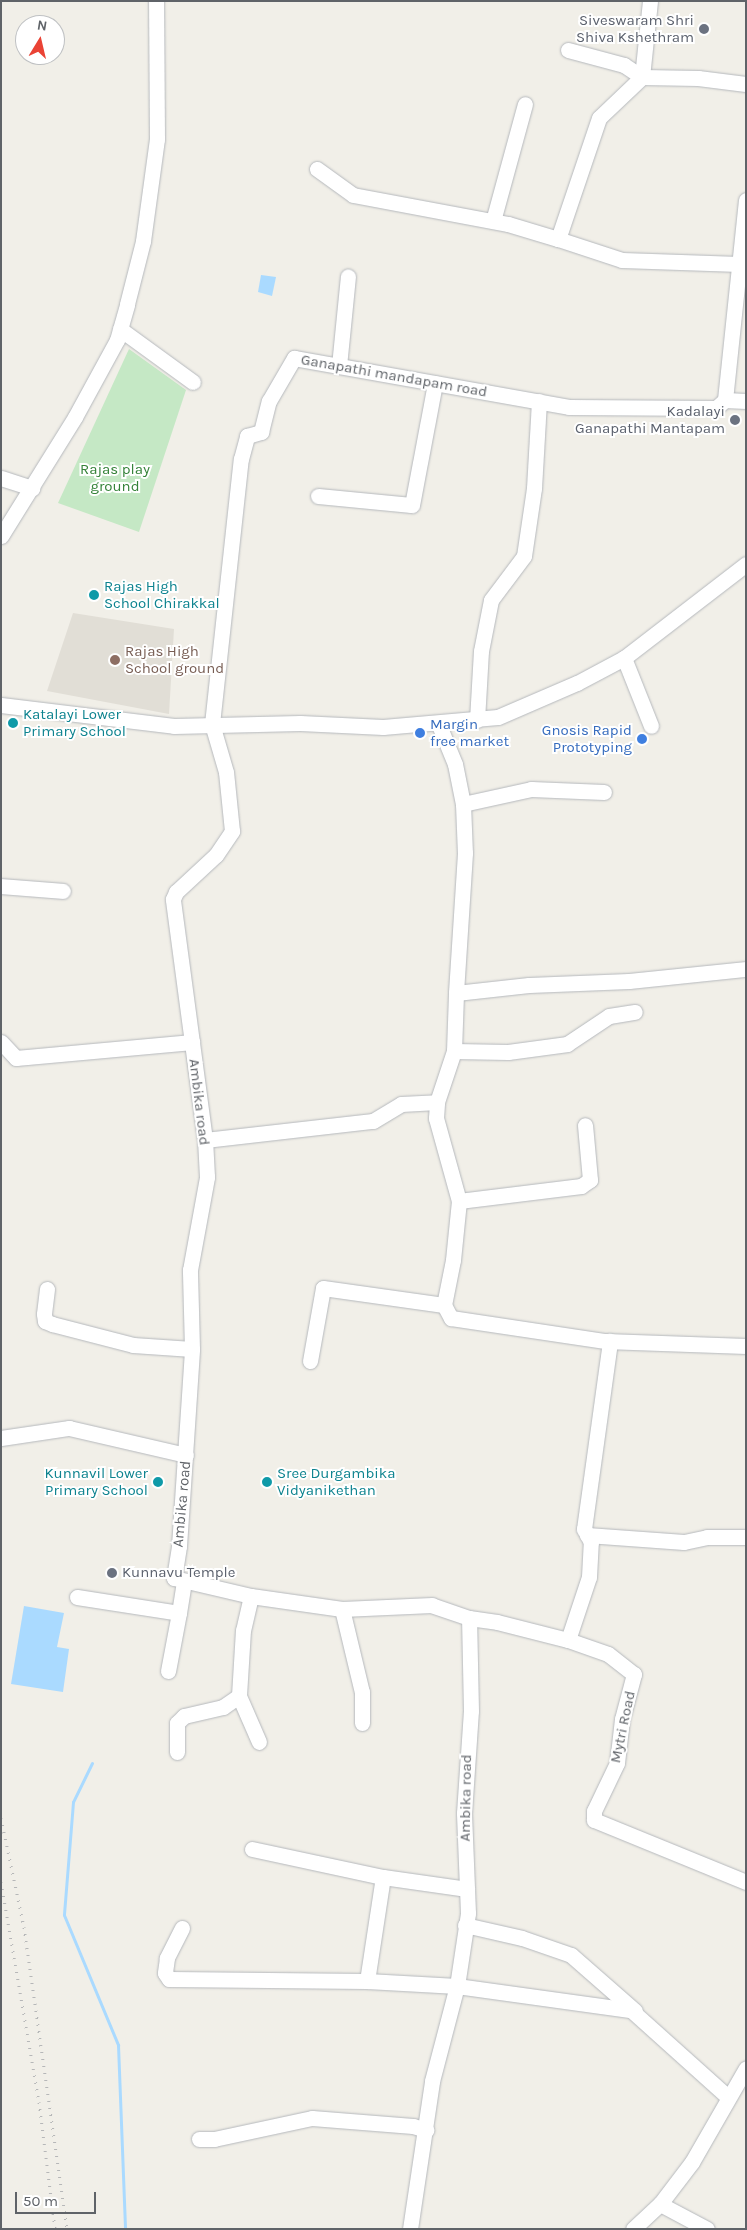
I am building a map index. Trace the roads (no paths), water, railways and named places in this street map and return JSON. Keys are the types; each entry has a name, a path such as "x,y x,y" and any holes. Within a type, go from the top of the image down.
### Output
{"street":[{"path":"1,536 75,418 120,329 143,241 157,139 156,1"},
{"path":"558,239 599,118 642,77 650,1"},
{"path":"568,50 624,65 642,77 698,78 746,84"},
{"path":"493,221 525,104"},
{"path":"317,169 353,195 493,221 558,239 622,260 738,264"},
{"path":"746,200 725,400 746,401"},
{"path":"339,366 348,276"},
{"path":"120,329 194,382"},
{"name":"Ganapathi mandapam road","path":"212,724 241,459 247,436 261,432 269,400 294,358 568,407 716,408 725,400"},
{"path":"318,496 412,505 435,383"},
{"path":"478,720 480,658 491,600 524,556 534,488 539,401"},
{"path":"1,478 32,488"},
{"path":"1,705 174,726 212,724 383,727 478,720 507,714 577,683 624,658 746,564"},
{"path":"624,658 652,726"},
{"name":"Ambika road","path":"184,1580 174,1578 186,1455 192,1349 190,1270 207,1177 205,1140 173,899 176,892 216,855 232,831 226,772 212,724"},
{"path":"439,724 455,764 464,804 465,853 454,1051 437,1102 436,1118 459,1201 454,1251 444,1305 451,1318 610,1341 746,1346"},
{"path":"464,804 531,789 604,792"},
{"path":"1,886 63,890"},
{"path":"456,993 529,985 629,981 746,968"},
{"path":"454,1051 508,1052 567,1044 609,1016 635,1012"},
{"path":"1,1042 16,1058 192,1042"},
{"path":"205,1140 373,1121 401,1104 437,1102"},
{"path":"459,1201 581,1186 590,1180 585,1125"},
{"path":"310,1361 323,1288 444,1305"},
{"path":"47,1290 45,1321 133,1345 192,1349"},
{"path":"568,1640 589,1577 591,1542 584,1529 610,1341"},
{"path":"1,1438 69,1428 186,1455"},
{"path":"588,1535 684,1542 707,1537 746,1536"},
{"path":"168,1671 184,1580 251,1596 342,1609 432,1605 469,1618"},
{"path":"251,1596 243,1630 239,1696 259,1742"},
{"path":"77,1597 179,1613"},
{"path":"342,1609 362,1692 362,1723"},
{"name":"Ambika road","path":"410,2229 432,2081 457,1986 465,1925 467,1889 464,1813 470,1710 469,1618"},
{"name":"Mytri Road","path":"469,1618 497,1622 560,1640 568,1640 608,1654 634,1674 622,1719 616,1763 594,1811 594,1820 746,1882"},
{"path":"177,1752 176,1723 184,1716 223,1707 239,1696"},
{"path":"252,1848 383,1877 467,1889"},
{"path":"367,1982 383,1877"},
{"path":"465,1925 522,1938 571,1955 728,2097"},
{"path":"182,1928 167,1958 165,1973 169,1979 367,1982 457,1986 631,2010 728,2097"},
{"path":"632,2229 660,2204 692,2162 746,2068"},
{"path":"199,2139 214,2139 312,2118 412,2126 426,2130"},
{"path":"660,2204 707,2229"}],"water":[{"path":"261,275 276,277 272,296 258,292"},
{"path":"24,1606 64,1613 57,1647 69,1649 63,1692 11,1684"}],"waterway":[{"path":"92,1763 73,1802 64,1915 118,2045 125,2229"}],"railway":[{"path":"1,1818 24,1927 67,2229"},
{"path":"1,1882 39,2102 55,2229"}],"place":[{"name":"Siveswaram Shri Shiva Kshethram","path":"704,29"},
{"name":"Kadalayi Ganapathi Mantapam","path":"735,420"},
{"name":"Rajas High School Chirakkal","path":"94,595"},
{"name":"Rajas High School ground","path":"115,660"},
{"name":"Katalayi Lower Primary School","path":"13,723"},
{"name":"Margin free market","path":"420,733"},
{"name":"Gnosis Rapid Prototyping","path":"642,739"},
{"name":"Kunnavil Lower Primary School","path":"158,1482"},
{"name":"Sree Durgambika Vidyanikethan","path":"267,1482"},
{"name":"Kunnavu Temple","path":"112,1573"}],"park label":[{"name":"Rajas play ground","path":"115,478"}]}
